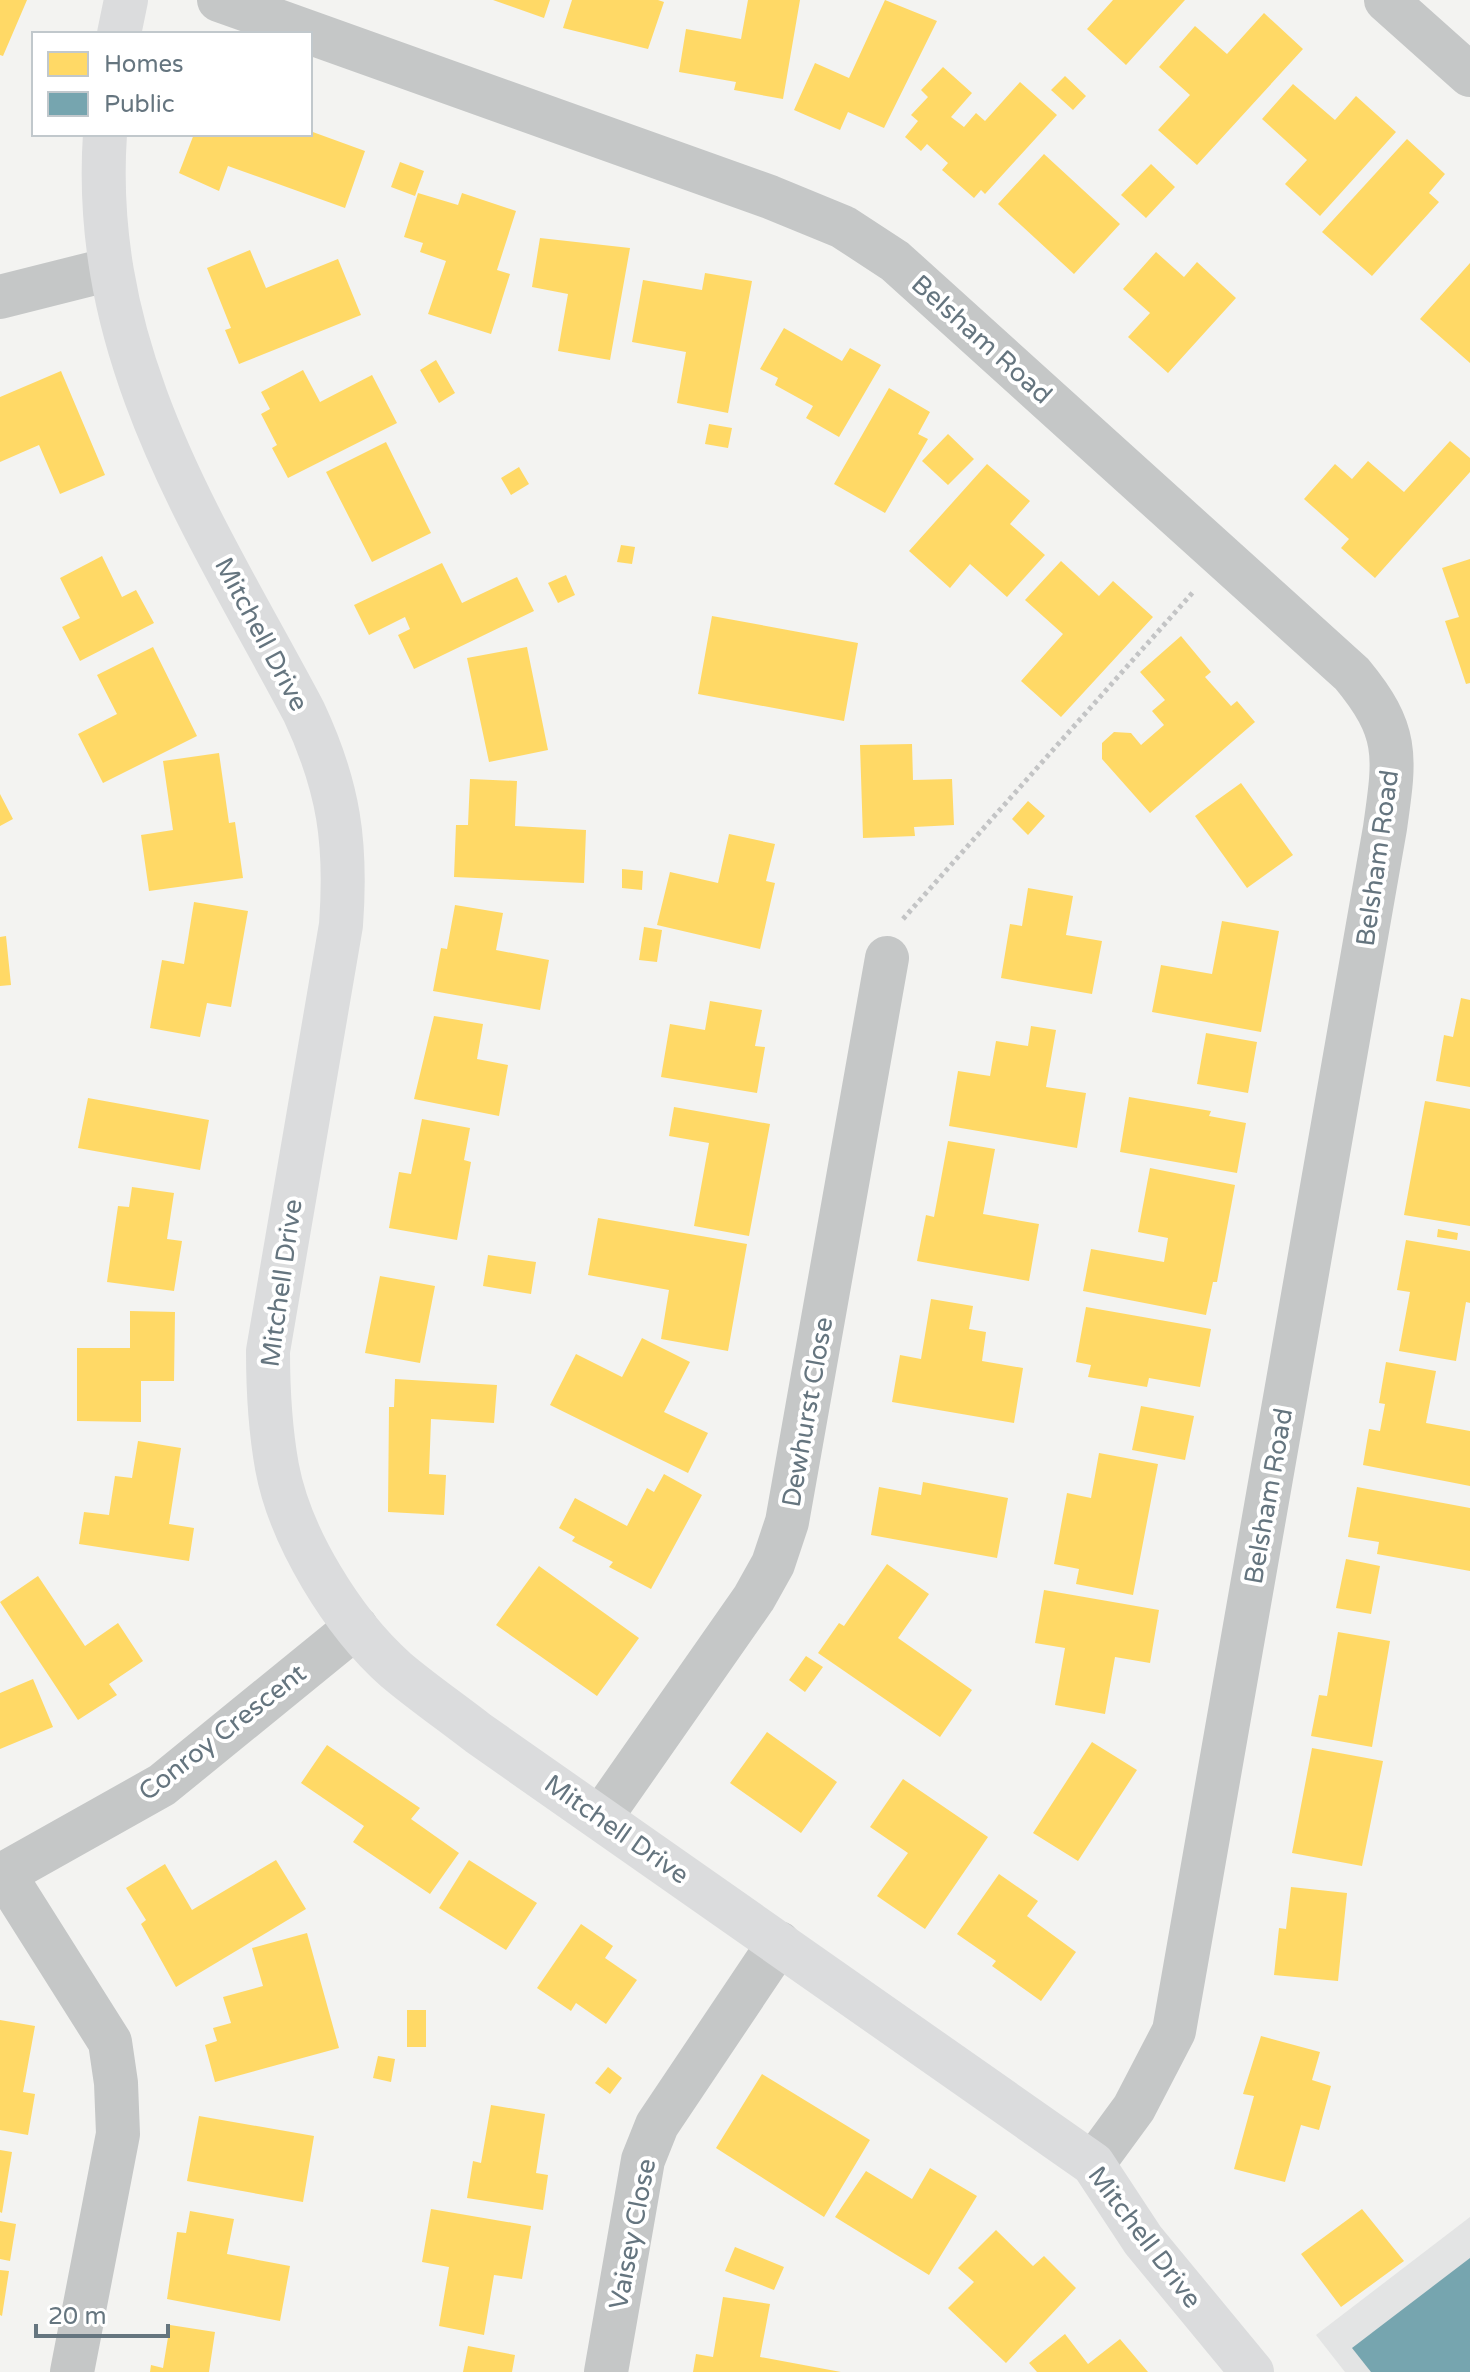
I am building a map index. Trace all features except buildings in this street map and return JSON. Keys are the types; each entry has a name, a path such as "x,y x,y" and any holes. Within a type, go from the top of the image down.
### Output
{"street":[{"path":"119,32 126,0"},
{"name":"Belsham Road","path":"219,0 308,32"},
{"path":"1386,0 1470,75"},
{"name":"Belsham Road","path":"312,33 755,192 843,227 895,261 1352,674 1377,704 1390,733 1392,775 1174,2031 1134,2108 1093,2164"},
{"name":"Mitchell Drive","path":"105,136 105,218 111,269 125,337 149,414 304,712 327,761 340,813 345,869 341,925 275,1293 268,1366 269,1410 277,1470 298,1531 322,1577 356,1627 394,1668 466,1724 1093,2164 1143,2240 1252,2372"},
{"path":"0,297 111,269"},
{"name":"Dewhurst Close","path":"601,1817 754,1598 773,1564 787,1522 887,958"},
{"name":"Conroy Crescent","path":"2,1875 162,1785 356,1627"},
{"path":"2,1875 110,2042 116,2083 118,2134 72,2372"},
{"name":"Vaisey Close","path":"606,2372 643,2160 657,2125 779,1943"}],"path":[{"path":"887,958 901,922 1224,558"}],"shaded area":[{"path":"1470,2217 1470,2372 1345,2372 1316,2335"}]}
